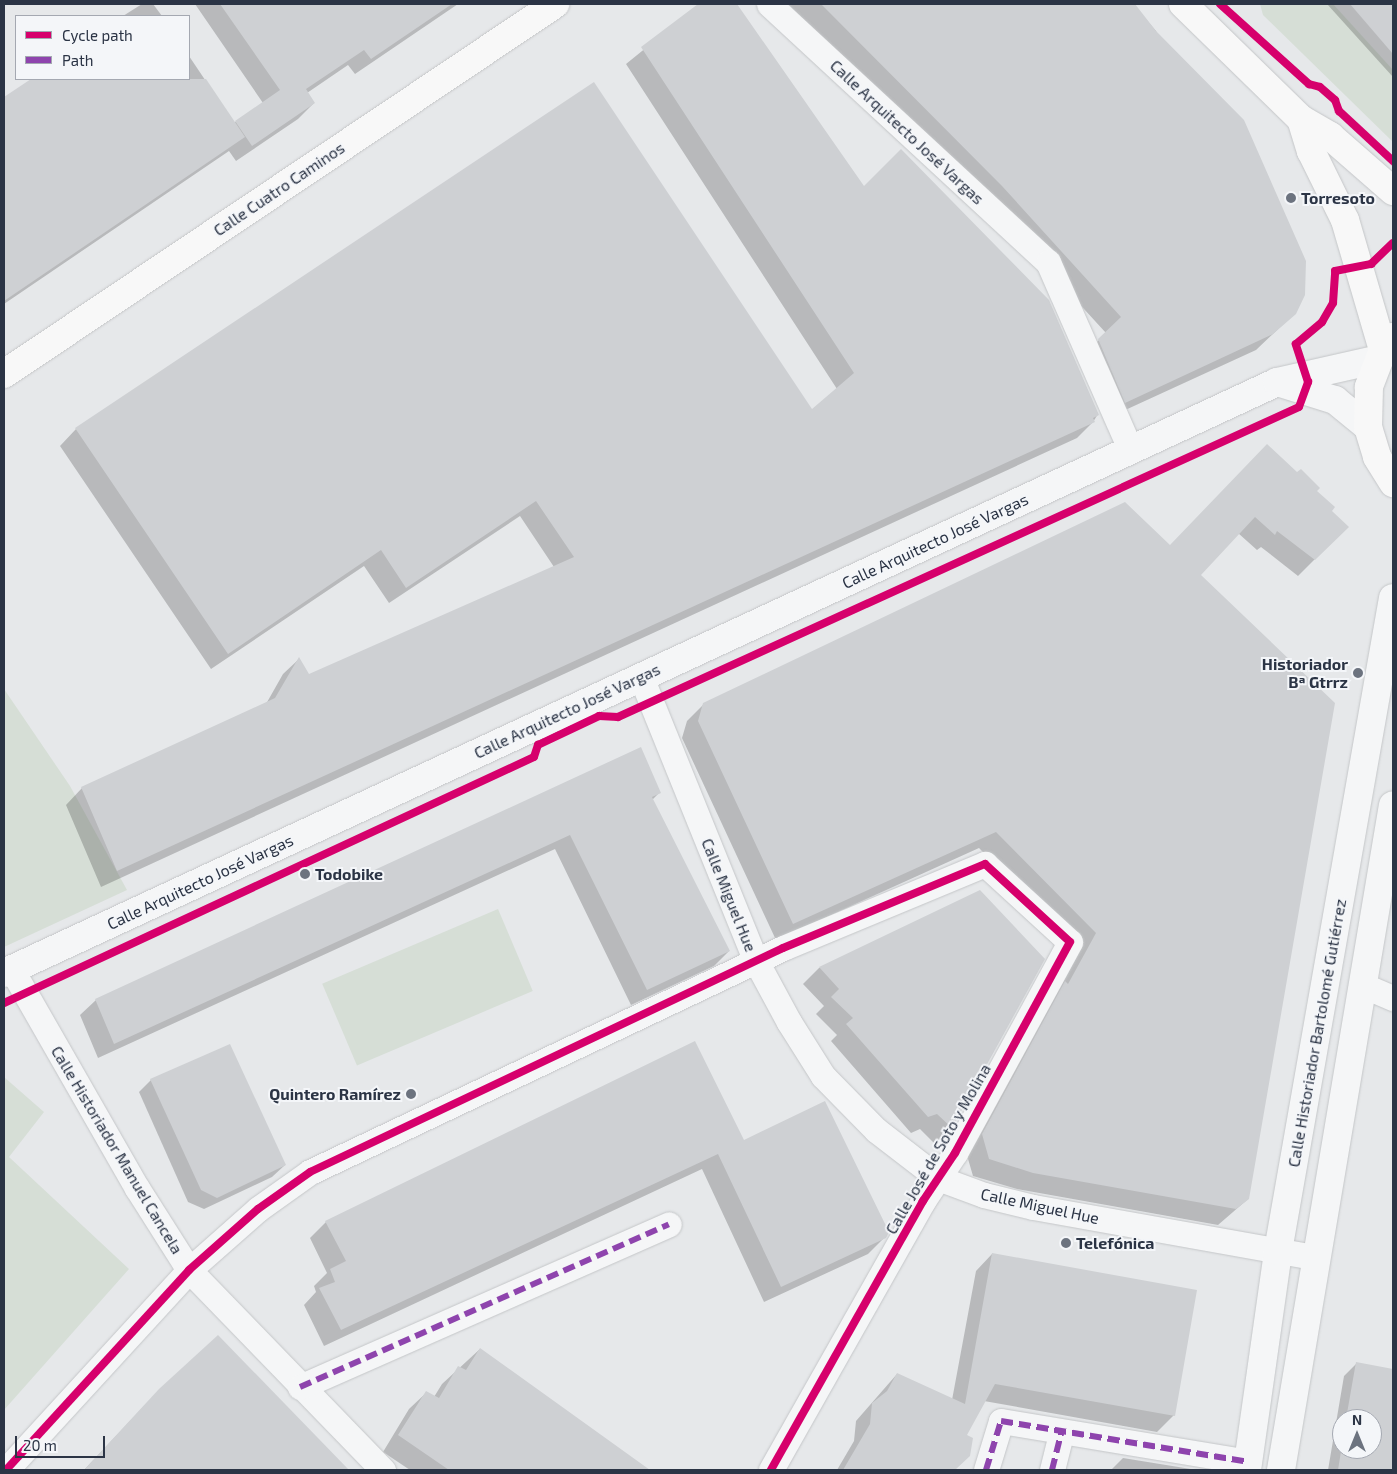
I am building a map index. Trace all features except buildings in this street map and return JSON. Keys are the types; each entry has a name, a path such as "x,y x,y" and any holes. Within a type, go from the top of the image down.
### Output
{"main road":[{"name":"Calle Cuatro Caminos","path":"4,374 555,4"},
{"path":"1190,6 1301,120 1330,136 1393,191"},
{"path":"1301,120 1311,151 1345,220 1385,349 1368,387 1368,428 1377,457 1393,483"}],"street":[{"name":"Calle Arquitecto José Vargas","path":"768,4 1048,262 1131,450"},
{"name":"Calle Arquitecto José Vargas","path":"8,971 1278,382 1385,349"},
{"path":"1278,382 1334,400 1368,428"},
{"name":"Calle Historiador Bartolomé Gutiérrez","path":"1248,1466 1278,1251 1393,598"},
{"name":"Calle Miguel Hue","path":"641,677 756,961 789,1022 823,1076 876,1130 938,1178 984,1195 1033,1207 1315,1257"},
{"path":"1281,1470 1315,1257 1393,805"},
{"name":"Calle José de Soto y Molina","path":"756,961 985,864 1070,942 771,1470"},
{"path":"6,1470 189,1270 258,1209 310,1172 756,961"},
{"name":"Calle Historiador Manuel Cancela","path":"8,971 137,1188 189,1270 383,1470"},
{"path":"1362,985 1393,998"},
{"path":"300,1386 669,1224"},
{"path":"986,1470 1001,1421 1248,1466"},
{"path":"1052,1470 1061,1433"}],"shaded area":[{"path":"1260,4 1333,4 1393,70 1393,142 1263,15"},
{"path":"4,689 70,786 127,890 4,947"},
{"path":"498,909 533,991 357,1066 322,984"},
{"path":"4,1077 44,1112 9,1157 129,1269 4,1410"}],"marked path":[{"path":"300,1387 669,1224"},
{"path":"986,1470 1001,1421 1248,1462"},
{"path":"1052,1470 1061,1433"}],"cycle path":[{"path":"1220,4 1309,84 1320,87 1335,100 1339,111 1393,161"},
{"path":"4,1003 534,757 538,745 599,716 618,717 1299,407 1308,382 1296,344 1322,322 1333,303 1335,271 1371,264 1393,243"},
{"path":"6,1470 189,1270 258,1209 310,1172 783,948 985,864 1070,942 955,1153 923,1201 771,1470"}],"place":[{"name":"Torresoto","path":"1291,198"},
{"name":"Historiador Bª Gtrrz","path":"1358,673"},
{"name":"Todobike","path":"305,874"},
{"name":"Quintero Ramírez","path":"411,1094"},
{"name":"Telefónica","path":"1066,1243"}]}
